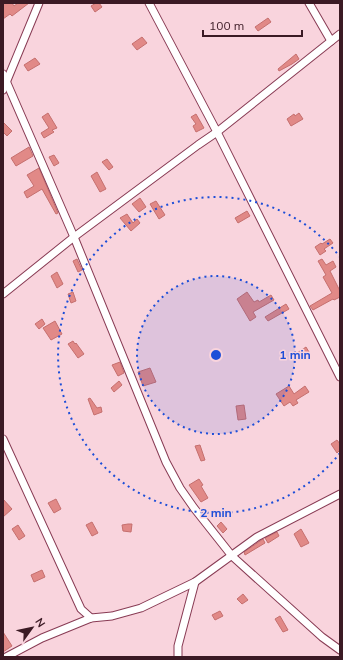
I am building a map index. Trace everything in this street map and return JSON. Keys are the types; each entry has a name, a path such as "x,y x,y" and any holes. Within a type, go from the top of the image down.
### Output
{"street":[{"path":"3,90 39,3"},
{"path":"150,3 340,376"},
{"path":"309,3 331,41"},
{"path":"3,294 74,237 217,132 340,34"},
{"path":"3,74 74,237 166,462 180,488 232,556 322,637 340,650"},
{"path":"3,439 81,609 91,618"},
{"path":"6,657 42,638 91,618 112,616 142,608 195,582 257,537 340,494"},
{"path":"178,657 178,646 195,582"}],"building":[{"path":"3,3 12,3 14,6 18,3 29,3 12,16 10,14 3,19"},
{"path":"99,3 102,7 95,12 91,6"},
{"path":"268,18 271,22 258,31 255,27"},
{"path":"142,37 147,43 137,50 132,44"},
{"path":"296,54 299,59 279,71 278,69"},
{"path":"35,58 40,64 28,71 24,65"},
{"path":"48,113 57,128 52,130 54,132 44,138 41,133 49,128 42,117"},
{"path":"299,113 303,119 291,126 287,119 294,114 295,116"},
{"path":"196,114 204,128 196,132 193,126 196,124 191,117"},
{"path":"3,122 12,131 7,136 3,132"},
{"path":"29,147 33,156 16,166 11,158"},
{"path":"54,155 59,163 54,166 49,157"},
{"path":"107,159 113,167 109,170 102,162"},
{"path":"39,168 58,213 56,214 42,189 27,198 24,192 34,186 27,175"},
{"path":"97,172 106,189 100,192 91,176"},
{"path":"140,198 146,207 139,212 132,204"},
{"path":"156,201 165,215 159,219 150,204"},
{"path":"247,211 250,216 238,223 235,218"},
{"path":"127,214 133,223 137,219 140,223 131,231 120,218"},
{"path":"330,239 333,243 324,249 326,251 320,255 315,247"},
{"path":"77,259 82,270 78,272 73,261"},
{"path":"322,259 326,265 333,261 336,267 330,271 340,291 340,297 334,300 333,299 313,310 310,306 332,293 323,277 326,275 318,261"},
{"path":"57,272 63,284 57,288 51,276"},
{"path":"73,292 76,301 71,303 68,294"},
{"path":"247,292 254,302 258,300 259,302 271,295 274,300 253,312 256,317 250,321 237,299"},
{"path":"286,304 289,309 268,321 265,317"},
{"path":"42,319 45,324 39,329 35,324"},
{"path":"55,321 62,334 51,340 43,328"},
{"path":"73,341 84,354 78,358 68,344"},
{"path":"306,347 309,352 300,358 297,353"},
{"path":"120,362 124,373 118,376 112,365"},
{"path":"150,368 156,382 143,386 138,372"},
{"path":"119,381 122,385 114,392 111,388"},
{"path":"289,386 294,394 305,386 309,392 296,400 298,403 293,406 290,402 284,406 276,394"},
{"path":"90,398 97,408 101,407 102,412 94,415 88,399"},
{"path":"244,405 246,419 238,420 236,406"},
{"path":"337,440 340,444 340,450 337,453 331,444"},
{"path":"200,445 205,460 201,461 195,446"},
{"path":"199,479 208,498 201,502 189,485"},
{"path":"3,499 12,509 3,517"},
{"path":"56,499 61,509 54,513 48,503"},
{"path":"92,522 98,533 92,536 86,525"},
{"path":"221,522 227,529 223,533 217,526"},
{"path":"132,524 131,532 123,531 122,525"},
{"path":"18,525 25,536 19,540 12,529"},
{"path":"301,529 309,543 301,547 294,534"},
{"path":"277,532 279,536 268,543 265,538"},
{"path":"263,539 265,543 245,555 244,552"},
{"path":"42,570 45,577 34,582 31,575"},
{"path":"243,594 248,600 242,604 237,599"},
{"path":"220,611 223,616 215,620 212,615"},
{"path":"280,616 288,630 283,632 275,619"},
{"path":"3,632 12,646 3,652"}]}
